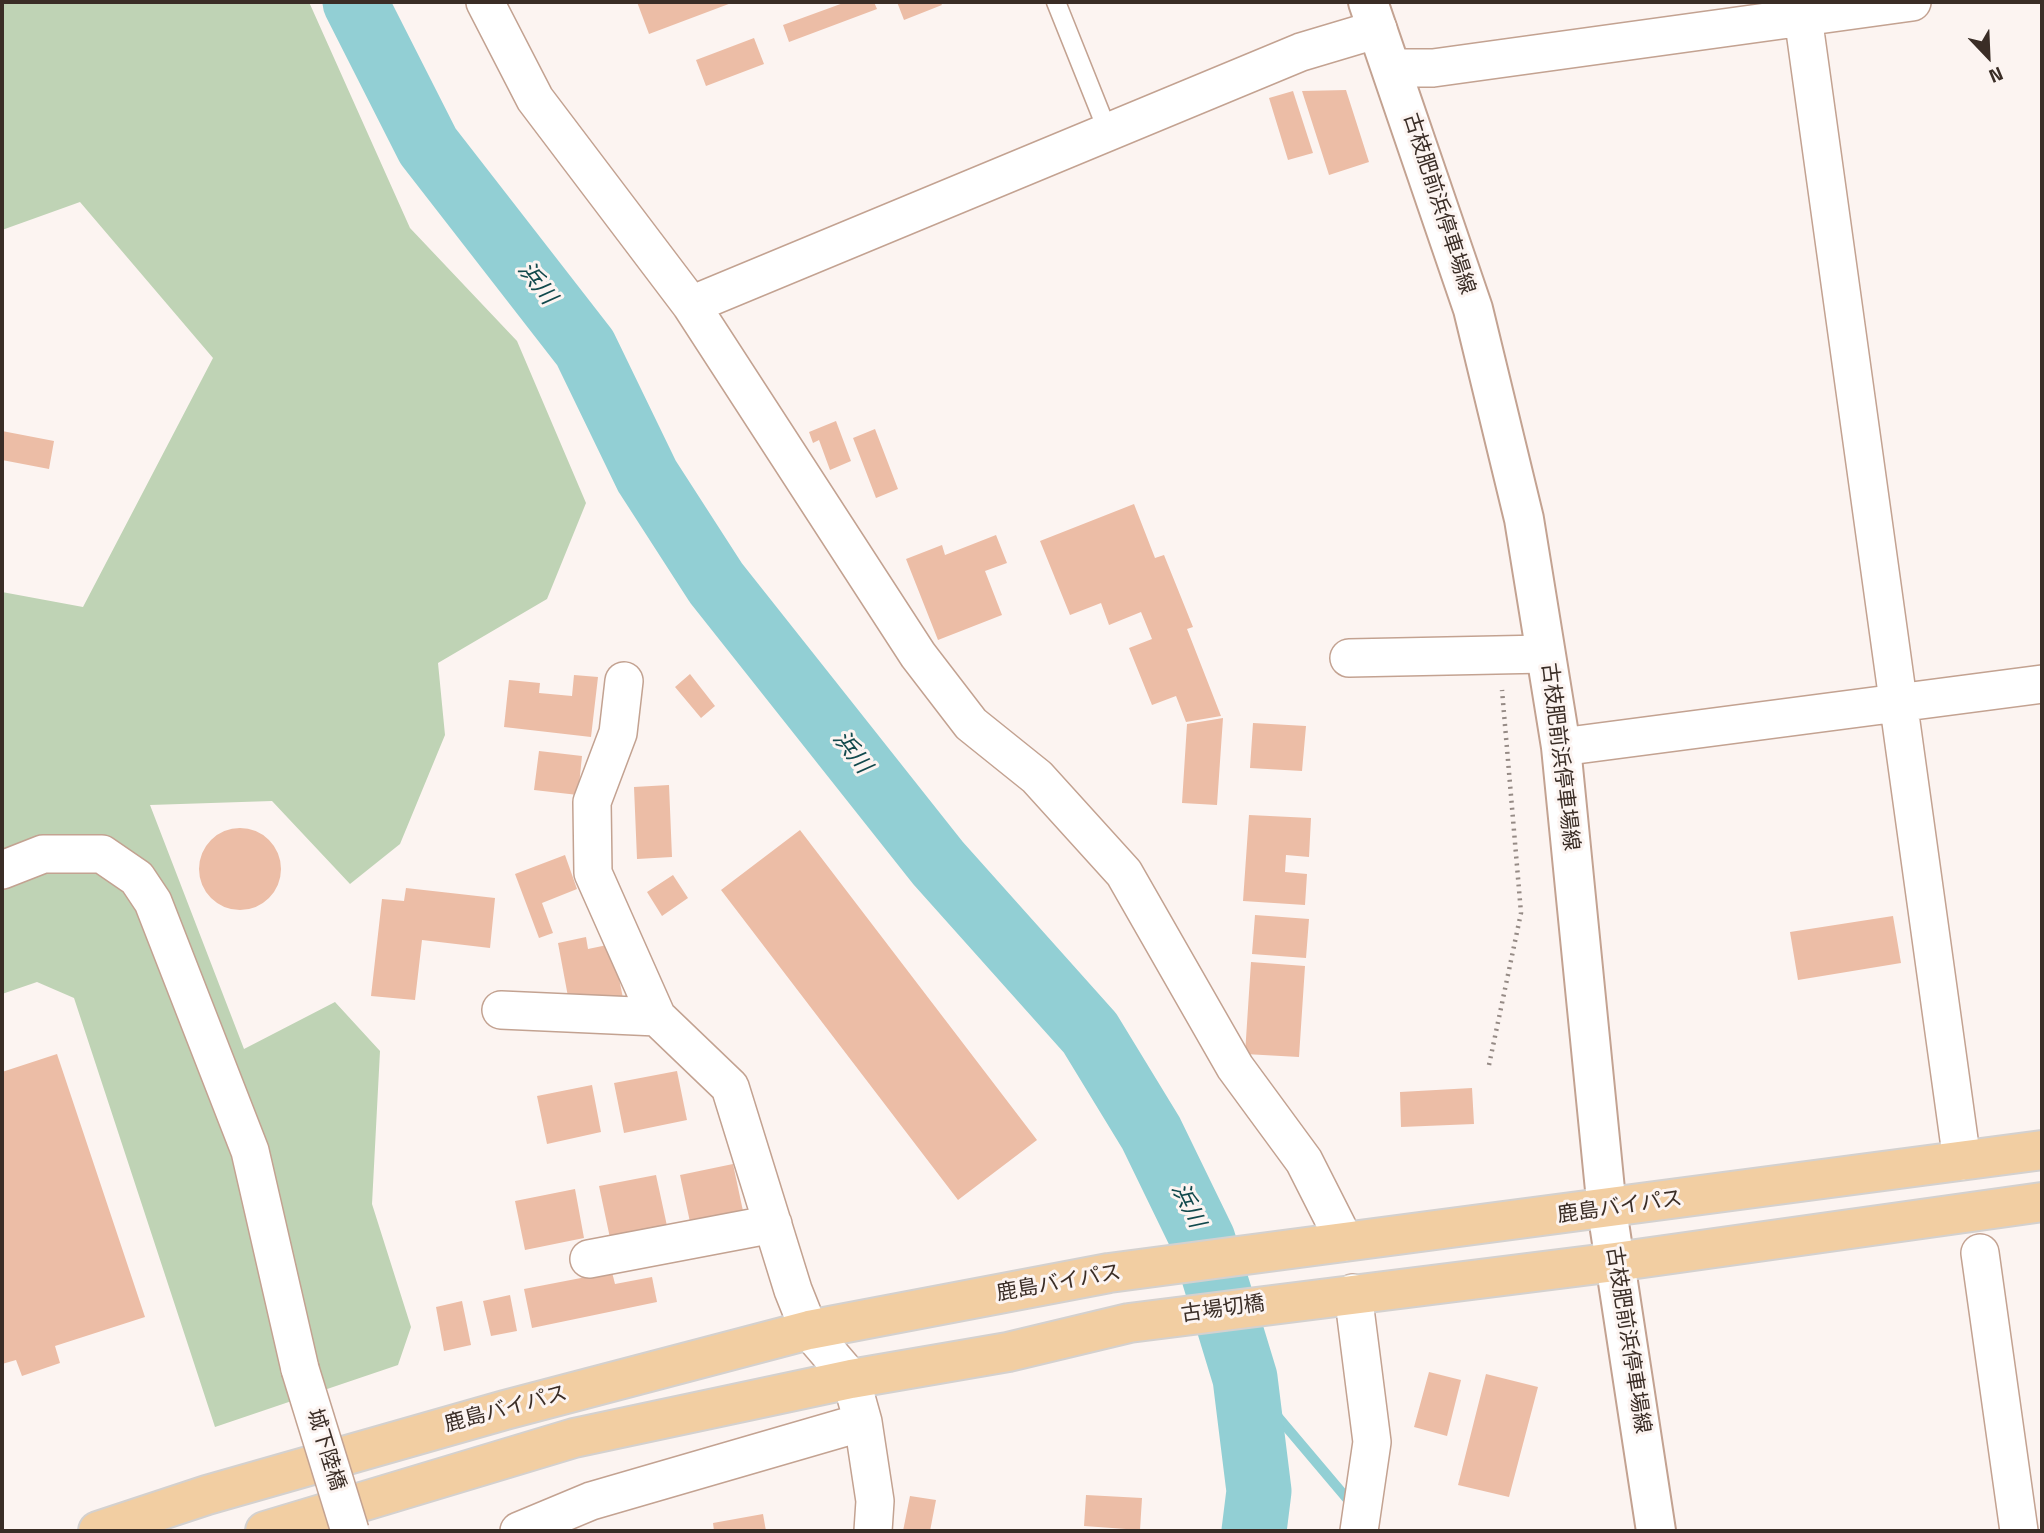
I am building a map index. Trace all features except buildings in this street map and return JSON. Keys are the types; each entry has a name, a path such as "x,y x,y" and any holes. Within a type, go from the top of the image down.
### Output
{"highway":[{"name":"鹿島バイパス","path":"98,1531 206,1495 505,1410 809,1330 1109,1273 1607,1210 2042,1150"},
{"path":"1334,1295 1615,1262 2042,1202"},
{"name":"古場切橋","path":"851,1379 1008,1352 1129,1323 1334,1295"},
{"path":"265,1531 574,1438 851,1379"}],"main road":[{"name":"古枝肥前浜停車場線","path":"1373,16 1393,68 1473,309 1524,519 1561,747 1607,1210 1656,1531"}],"street":[{"path":"485,2 535,99 691,305 918,656 971,724 1037,777 1125,873 1235,1067 1304,1161 1345,1242"},
{"path":"1393,68 1433,68 1803,10 1912,2"},
{"path":"1803,10 1962,1161"},
{"path":"691,305 1301,52 1373,16"},
{"path":"1349,658 1545,654"},
{"path":"624,681 618,733 592,802 593,873 657,1017 730,1087 809,1330 851,1379 863,1422 875,1501 873,1531"},
{"path":"1561,747 2042,684"},
{"name":"城下陸橋","path":"2,868 43,854 102,855 137,878 153,902 250,1151 300,1369 350,1531"},
{"path":"501,1010 657,1017"},
{"path":"589,1259 773,1224"},
{"path":"1980,1253 2026,1513"},
{"path":"1334,1295 1372,1442 1359,1531"},
{"path":"519,1531 591,1501 863,1422"}],"lane":[{"path":"1056,2 1108,132"}],"path":[{"path":"1489,1065 1521,913 1499,655"}],"green space":[{"path":"2,2 309,2 410,228 517,341 586,503 547,599 438,663 445,735 400,844 350,884 272,801 150,805 244,1049 335,1002 380,1051 372,1204 411,1327 398,1365 215,1427 74,998 37,982 2,994 2,592 83,607 213,358 80,202 2,230"}],"waterway":[{"name":"浜川","path":"355,2 428,146 585,348 647,476 716,583 938,863 1090,1033 1151,1133 1203,1240 1245,1378 1259,1491 1254,1531"},
{"path":"1245,1378 1349,1501"}]}
